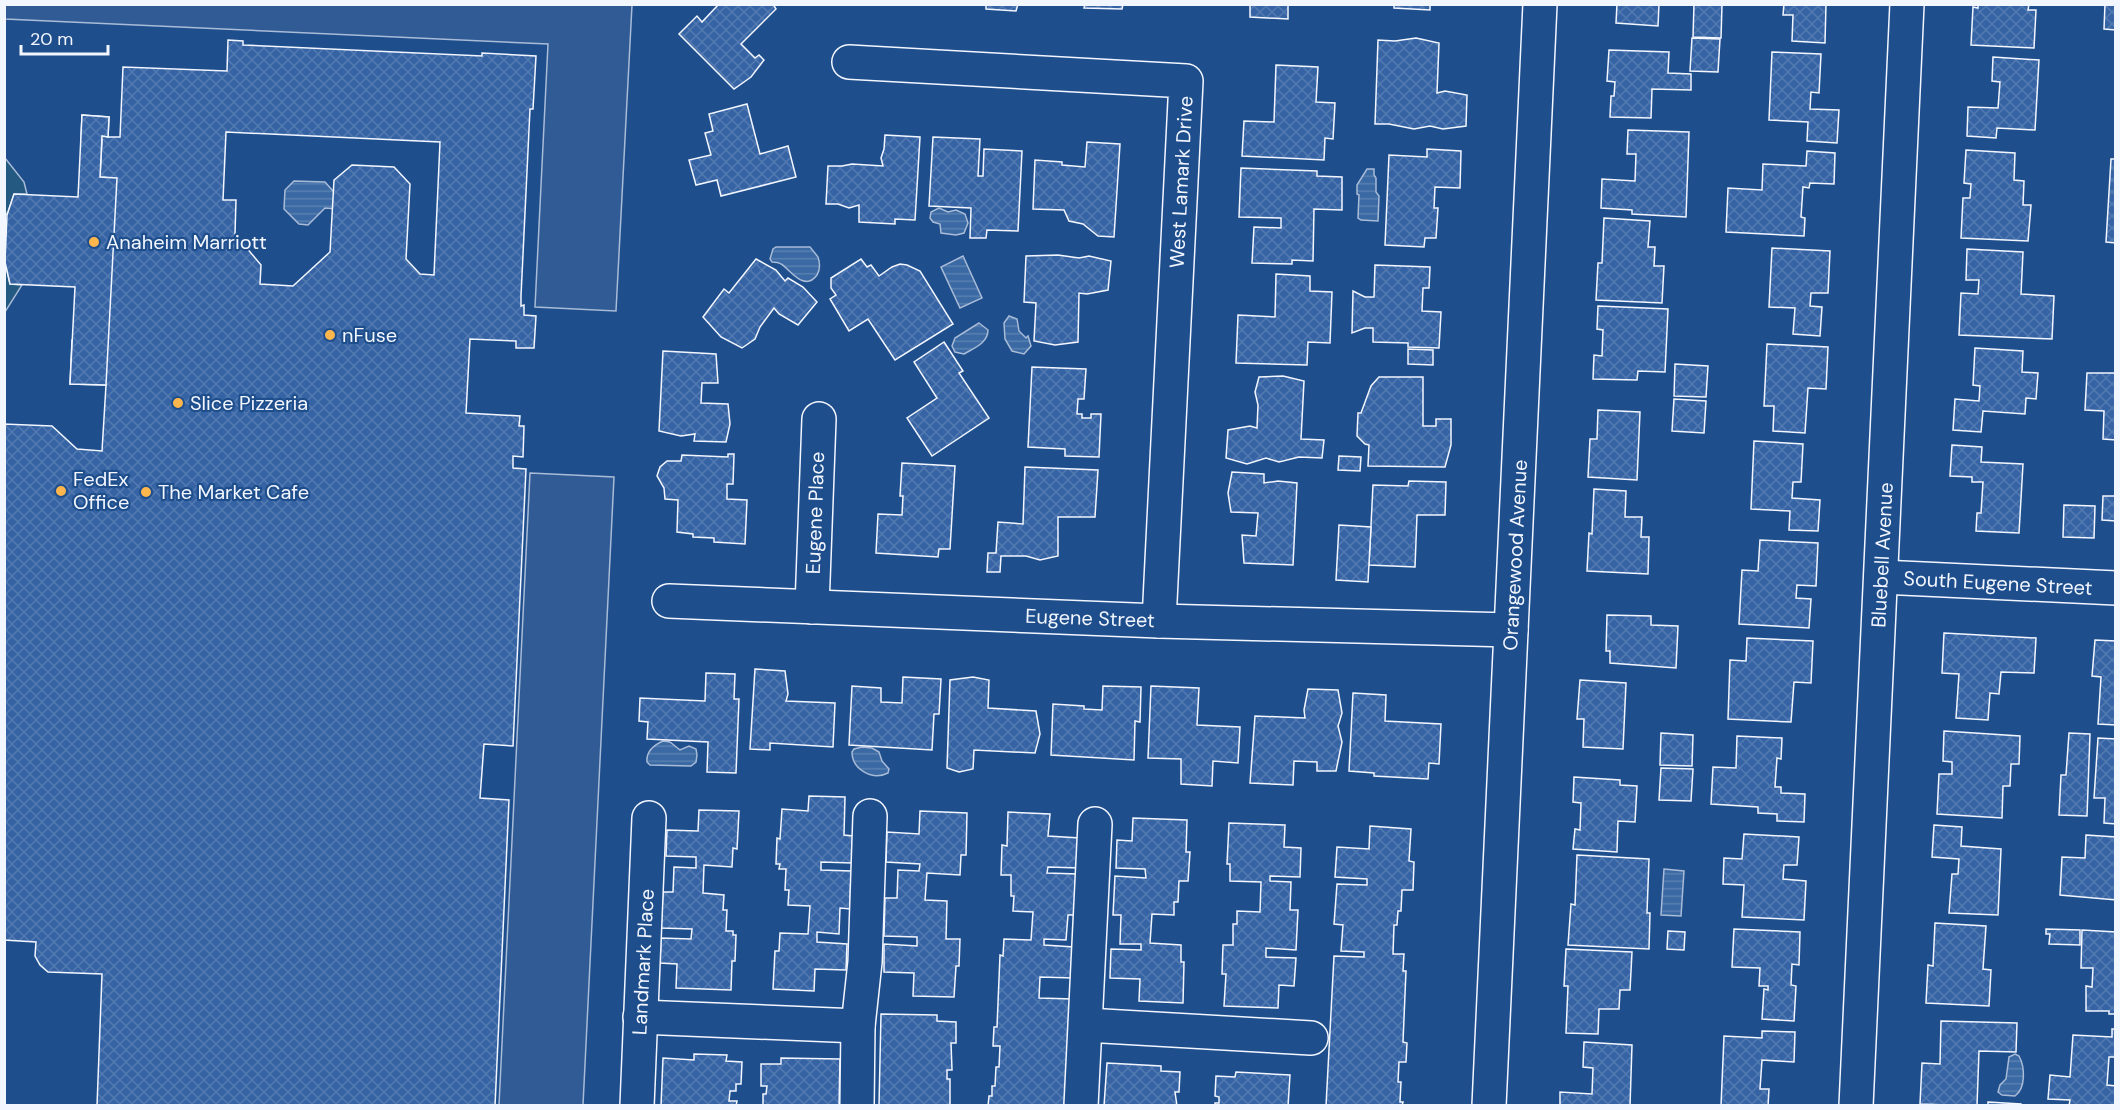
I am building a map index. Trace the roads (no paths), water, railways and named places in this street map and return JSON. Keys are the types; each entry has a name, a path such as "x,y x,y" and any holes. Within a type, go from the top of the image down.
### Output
{"street":[{"name":"Orangewood Avenue","path":"1489,1106 1540,4"},
{"name":"Bluebell Avenue","path":"1856,1106 1907,4"},
{"name":"West Lamark Drive","path":"849,62 1186,81 1158,621"},
{"name":"Eugene Place","path":"812,607 819,419"},
{"name":"South Eugene Street","path":"1881,577 2115,588"},
{"name":"Eugene Street","path":"669,601 1158,621 1512,630"},
{"path":"857,1106 858,1026 865,962 870,816"},
{"name":"Landmark Place","path":"637,1106 649,818"},
{"path":"1081,1106 1095,824"},
{"path":"640,1017 858,1026"},
{"path":"1086,1025 1311,1038"}],"place":[{"name":"Anaheim Marriott","path":"94,242"},
{"name":"nFuse","path":"330,335"},
{"name":"Slice Pizzeria","path":"178,403"},
{"name":"FedEx Office","path":"61,491"},
{"name":"The Market Cafe","path":"146,492"}]}
